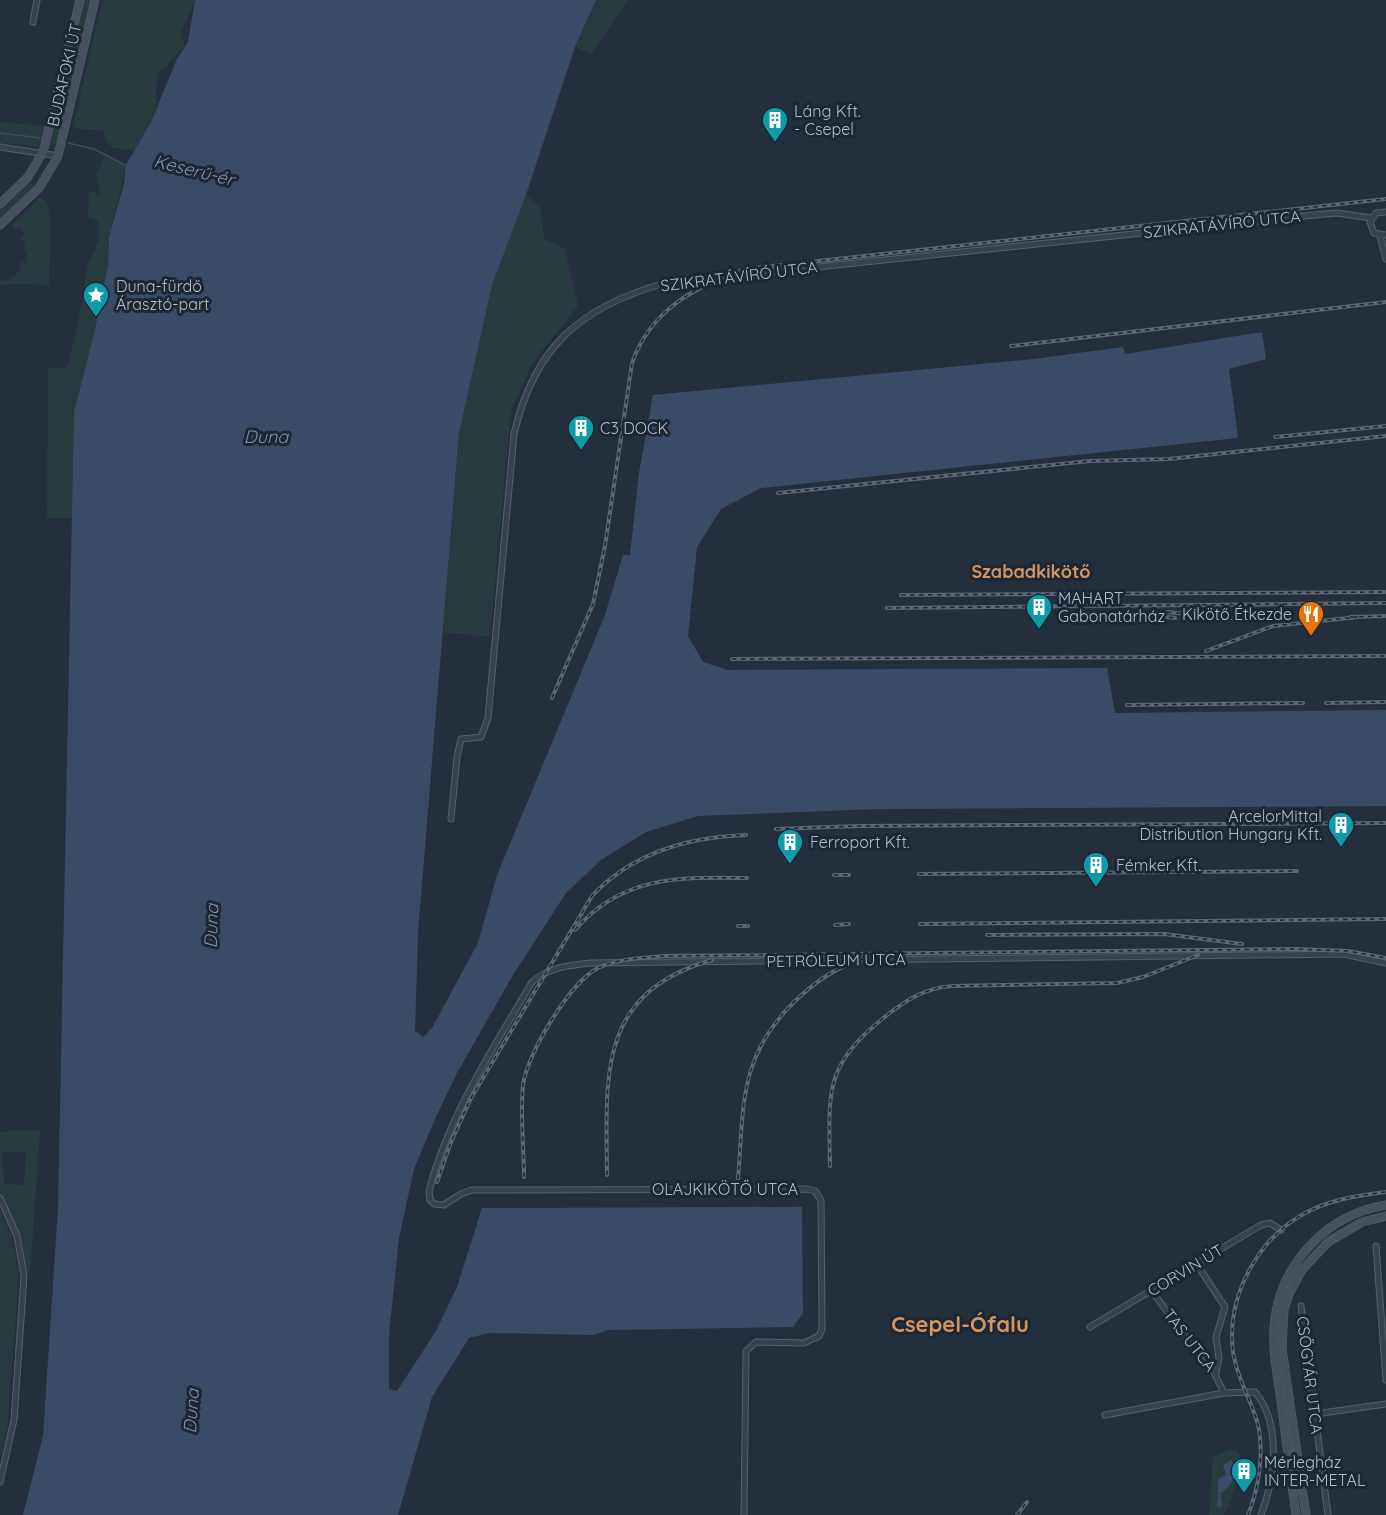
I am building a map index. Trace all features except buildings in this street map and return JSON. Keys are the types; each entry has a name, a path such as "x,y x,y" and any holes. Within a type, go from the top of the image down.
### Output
{"main road":[{"name":"BUDAFOKI ÚT","path":"0,204 28,177 43,152 80,0"},
{"name":"BUDAFOKI ÚT","path":"0,225 39,188 58,156 95,0"},
{"path":"1296,1515 1274,1350 1274,1328 1283,1288 1307,1246 1326,1230 1356,1213 1386,1205"},
{"path":"1306,1515 1281,1349 1284,1309 1302,1270 1328,1242 1362,1222 1386,1216"}],"street":[{"path":"33,22 37,0"},
{"path":"0,147 58,156"},
{"path":"1386,212 1378,212 1371,218 1370,225 1372,231 1383,235 1386,259"},
{"name":"SZIKRATÁVÍRÓ UTCA","path":"451,819 461,739 481,737 488,718 514,434 519,411 532,378 552,349 577,322 628,293 665,283 1314,215 1337,213 1358,216"},
{"path":"1358,216 1371,218"},
{"path":"1358,216 1370,225"},
{"path":"1385,249 1386,242"},
{"name":"PETRÓLEUM UTCA","path":"430,1200 429,1191 438,1161 466,1097 532,982 544,973 560,967 601,963 1336,954 1386,963"},
{"name":"OLAJKIKÖTŐ UTCA","path":"430,1200 434,1204 444,1205 472,1190 808,1189 819,1195 822,1329 819,1336 804,1343 756,1342 746,1351 744,1515"},
{"path":"0,1198 14,1228 22,1257 23,1298 14,1420 0,1482"},
{"name":"CORVIN ÚT","path":"1090,1326 1261,1225 1270,1223 1281,1230"},
{"path":"1376,1246 1386,1380"},
{"path":"1196,1263 1225,1307 1216,1337 1218,1358 1216,1373"},
{"name":"TAS UTCA","path":"1152,1290 1195,1348 1207,1358 1224,1393"},
{"name":"CSŐGYÁR UTCA","path":"1301,1306 1328,1515"},
{"path":"1105,1415 1224,1393 1255,1392 1265,1408 1273,1455 1271,1484 1261,1515"},
{"path":"1315,1414 1386,1404"}],"green space":[{"path":"83,0 91,0 90,8 58,145 50,144"},
{"path":"102,0 195,0 180,38 184,40 185,47 159,72 155,108 148,127 135,150 114,148 106,142 104,131 73,128"},
{"path":"596,0 628,0 591,54 576,47"},
{"path":"0,122 44,126 38,147 0,143"},
{"path":"105,155 126,167 109,237 108,265 95,329 74,412 72,518 47,518 48,367 65,369 69,361 82,303 87,267 99,239 98,220 88,217 89,192 95,192 96,197 101,195 96,175"},
{"path":"30,180 34,188 0,220 0,208"},
{"path":"526,195 540,206 544,239 565,249 578,306 533,362 511,411 490,637 443,632 459,433 492,285"},
{"path":"40,197 46,201 51,222 49,285 0,284 0,281 8,281 20,270 21,262 26,263 27,250 22,249 26,243 20,238 25,233 19,227 14,231 13,224"},
{"path":"14,1130 40,1131 30,1273 27,1272 19,1232 0,1191 0,1133","holes":["26,1152 24,1185 4,1184 2,1153"]},
{"path":"0,1209 12,1238 19,1275 8,1423 0,1459"},
{"path":"1230,1449 1238,1452 1240,1459 1236,1484 1224,1515 1209,1515 1213,1457"}],"water":[{"name":"Duna","path":"195,0 596,0 575,47 526,195 492,285 459,433 418,932 415,1031 423,1037 432,1028 478,943 497,875 605,615 623,555 630,555 639,473 653,395 1034,359 1123,347 1125,354 1262,332 1266,359 1229,369 1238,438 761,488 721,509 697,547 688,636 703,662 728,670 1107,668 1115,713 1386,710 1386,806 876,809 698,816 646,832 601,860 566,893 513,975 457,1073 414,1169 399,1238 389,1334 389,1389 397,1391 436,1331 457,1287 482,1208 802,1207 803,1313 793,1327 608,1330 593,1335 489,1333 469,1338 432,1397 398,1515 23,1515 43,1436 58,1208 74,412 95,329 108,265 109,237 124,184 126,165 151,122 177,59 188,42"},
{"path":"1231,1460 1236,1467 1233,1479 1220,1493 1222,1505 1219,1508 1216,1505 1218,1479 1226,1475 1223,1465"}],"waterway":[{"name":"Keserű-ér","path":"0,133 41,138"},
{"name":"Keserű-ér","path":"68,143 94,149 125,165"}],"railway":[{"path":"552,698 593,604 605,546 632,363 640,344 651,328 663,314 692,292 745,269 1386,199"},
{"path":"1011,346 1386,302"},
{"path":"1275,437 1386,426"},
{"path":"778,493 1090,461 1169,459 1386,436"},
{"path":"901,595 1386,592"},
{"path":"887,608 1386,603"},
{"path":"1167,612 1227,618 1287,618"},
{"path":"1151,615 1175,618"},
{"path":"1350,617 1386,616"},
{"path":"1206,651 1273,626 1358,617"},
{"path":"732,659 1386,656"},
{"path":"1326,703 1386,702"},
{"path":"1127,705 1303,703"},
{"path":"776,829 858,826 1386,823"},
{"path":"437,1182 451,1142 471,1098 592,896 625,869 662,850 703,839 746,835"},
{"path":"919,874 1297,871"},
{"path":"834,875 849,875"},
{"path":"575,930 593,912 633,889 676,880 747,878"},
{"path":"920,924 1386,919"},
{"path":"835,925 849,924"},
{"path":"738,926 748,926"},
{"path":"987,935 1164,934 1242,944"},
{"path":"524,1177 522,1096 526,1072 532,1056 552,1020 575,988 598,968 614,962 665,956 1295,949 1348,951 1386,958"},
{"path":"830,1166 829,1118 834,1082 840,1066 865,1034 909,1000 933,989 952,986 1117,983 1143,977 1198,955"},
{"path":"738,1179 743,1106 753,1065 762,1044 774,1024 809,989 836,970 866,958"},
{"path":"607,1175 609,1072 616,1042 628,1016 647,993 674,975 712,960"},
{"path":"1248,1515 1258,1481 1261,1444 1257,1421 1237,1371 1233,1352 1232,1331 1241,1289 1262,1251 1292,1221 1329,1203 1386,1192"},
{"path":"1017,1515 1027,1502"}],"place":[{"name":"Láng Kft. - Csepel","path":"775,143"},
{"name":"Duna-fürdő Árasztó-part","path":"96,318"},
{"name":"C3 DOCK","path":"581,451"},
{"name":"MAHART Gabonatárház","path":"1039,630"},
{"name":"Kikötő Étkezde","path":"1311,637"},
{"name":"ArcelorMittal Distribution Hungary Kft.","path":"1341,848"},
{"name":"Ferroport Kft.","path":"790,865"},
{"name":"Fémker Kft.","path":"1096,888"},
{"name":"Mérlegház INTER-METAL","path":"1244,1494"}],"district":[{"name":"Szabadkikötő","path":"1031,571"},
{"name":"Csepel-Ófalu","path":"960,1324"}]}
